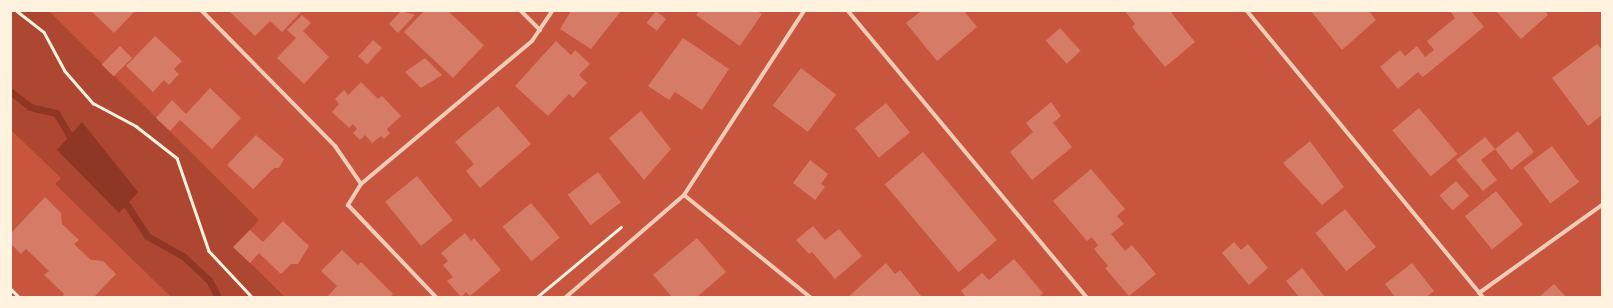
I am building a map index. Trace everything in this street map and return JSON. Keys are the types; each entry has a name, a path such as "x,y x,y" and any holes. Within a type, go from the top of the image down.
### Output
{"street":[{"path":"202,11 335,146 361,184"},
{"path":"521,11 540,30"},
{"path":"436,297 348,205 361,184 532,41 552,11"},
{"path":"566,297 684,195 804,11"},
{"path":"848,11 1086,297"},
{"path":"1247,11 1483,297"},
{"path":"684,195 810,297"},
{"path":"1479,293 1602,205"}],"path":[{"path":"17,11 44,32 65,71 93,103 136,126 177,158 209,251 252,297"},
{"path":"537,297 626,223"},
{"path":"11,289 19,297"}],"shaded area":[{"path":"11,11 49,11 259,220 234,247 285,297 171,297 55,184 61,178 11,130"},
{"path":"82,122 138,192 119,213 57,150"}],"building":[{"path":"91,11 135,11 114,33"},
{"path":"229,11 302,11 282,32 270,21 255,36"},
{"path":"401,11 415,15 398,33 389,24"},
{"path":"424,11 448,11 484,45 453,78 404,32"},
{"path":"571,11 621,11 591,49 560,29"},
{"path":"656,11 666,19 657,31 647,23"},
{"path":"699,11 757,11 762,14 740,46 696,15"},
{"path":"921,11 964,11 977,27 937,61 906,23"},
{"path":"1125,11 1170,11 1195,42 1165,67 1132,27 1135,24"},
{"path":"1311,11 1369,11 1376,20 1342,50"},
{"path":"1450,11 1471,11 1484,27 1423,77 1418,72 1398,89 1380,67 1400,50 1405,56 1417,46 1425,57 1434,50 1427,41 1455,18"},
{"path":"1496,11 1545,11 1548,15 1521,39"},
{"path":"302,15 311,23 303,31 329,57 304,84 277,58 296,38 287,30"},
{"path":"1060,28 1081,51 1067,64 1046,41"},
{"path":"155,36 182,61 174,69 179,74 169,85 164,80 153,92 126,66"},
{"path":"683,38 729,69 702,110 675,92 669,100 648,86"},
{"path":"373,40 382,48 367,64 358,56"},
{"path":"556,41 571,55 575,50 590,64 579,75 587,83 573,98 569,94 548,116 515,86"},
{"path":"1597,44 1602,50 1602,115 1588,126 1552,78"},
{"path":"120,46 132,58 114,76 102,64"},
{"path":"425,58 442,75 421,88 405,72"},
{"path":"801,68 836,94 808,132 773,106"},
{"path":"361,82 378,99 382,96 401,116 387,129 390,133 384,139 381,136 372,143 365,135 360,140 353,133 357,129 353,124 349,128 332,112 339,104 335,99 344,90 348,95"},
{"path":"210,88 241,118 212,149 180,120 170,131 156,118 172,100 186,114"},
{"path":"1051,102 1061,116 1053,123 1072,147 1032,180 1010,152 1033,132 1026,123"},
{"path":"886,103 910,133 879,158 855,128"},
{"path":"498,106 531,144 480,188 466,171 474,164 455,142"},
{"path":"1419,108 1458,154 1431,176 1392,130"},
{"path":"641,111 671,149 644,180 609,138"},
{"path":"1518,131 1534,152 1511,170 1495,149"},
{"path":"256,135 284,159 279,168 274,168 253,189 227,165"},
{"path":"1485,137 1495,149 1481,160 1497,180 1483,191 1456,160"},
{"path":"1310,141 1344,187 1322,205 1283,163"},
{"path":"1552,146 1579,182 1550,204 1523,168"},
{"path":"923,152 997,240 959,272 885,184"},
{"path":"810,160 828,174 821,184 825,187 815,200 793,183"},
{"path":"1091,169 1125,209 1117,216 1124,224 1111,234 1125,251 1132,245 1156,274 1129,296 1105,268 1108,266 1094,249 1098,245 1092,237 1087,241 1053,201"},
{"path":"598,172 621,202 591,225 568,195"},
{"path":"417,176 453,220 421,246 385,202"},
{"path":"1456,181 1469,196 1453,211 1439,195"},
{"path":"1496,191 1523,224 1492,250 1465,216"},
{"path":"45,197 61,213 62,224 79,240 74,244 91,260 103,261 116,274 94,297 62,297 64,294 44,275 49,271 26,249 21,254 11,244 11,233"},
{"path":"531,203 560,237 532,261 503,227"},
{"path":"1345,209 1376,247 1346,271 1315,233"},
{"path":"283,221 309,246 298,264 291,264 281,274 259,253 250,263 233,247 250,230 263,242"},
{"path":"813,226 825,240 839,229 862,256 835,279 812,252 809,254 796,240"},
{"path":"465,233 471,241 474,238 501,270 470,296 466,292 461,297 447,281 453,277 443,265 448,261 441,253"},
{"path":"697,238 726,272 697,297 672,297 653,275"},
{"path":"1234,242 1241,250 1248,244 1268,268 1249,285 1222,253"},
{"path":"342,250 358,265 361,262 393,294 390,297 327,297 337,286 321,271"},
{"path":"1014,259 1043,293 1039,297 966,297 961,291 982,273 989,280"},
{"path":"886,263 895,274 900,270 922,297 848,297"},
{"path":"1412,263 1434,291 1426,297 1395,297 1385,284"},
{"path":"1302,268 1325,297 1299,297 1286,281"},
{"path":"1554,284 1566,297 1539,297"}],"waterway":[{"path":"11,92 30,107 56,113 70,136"},
{"path":"127,205 147,236 183,256 209,280 218,297"}]}
